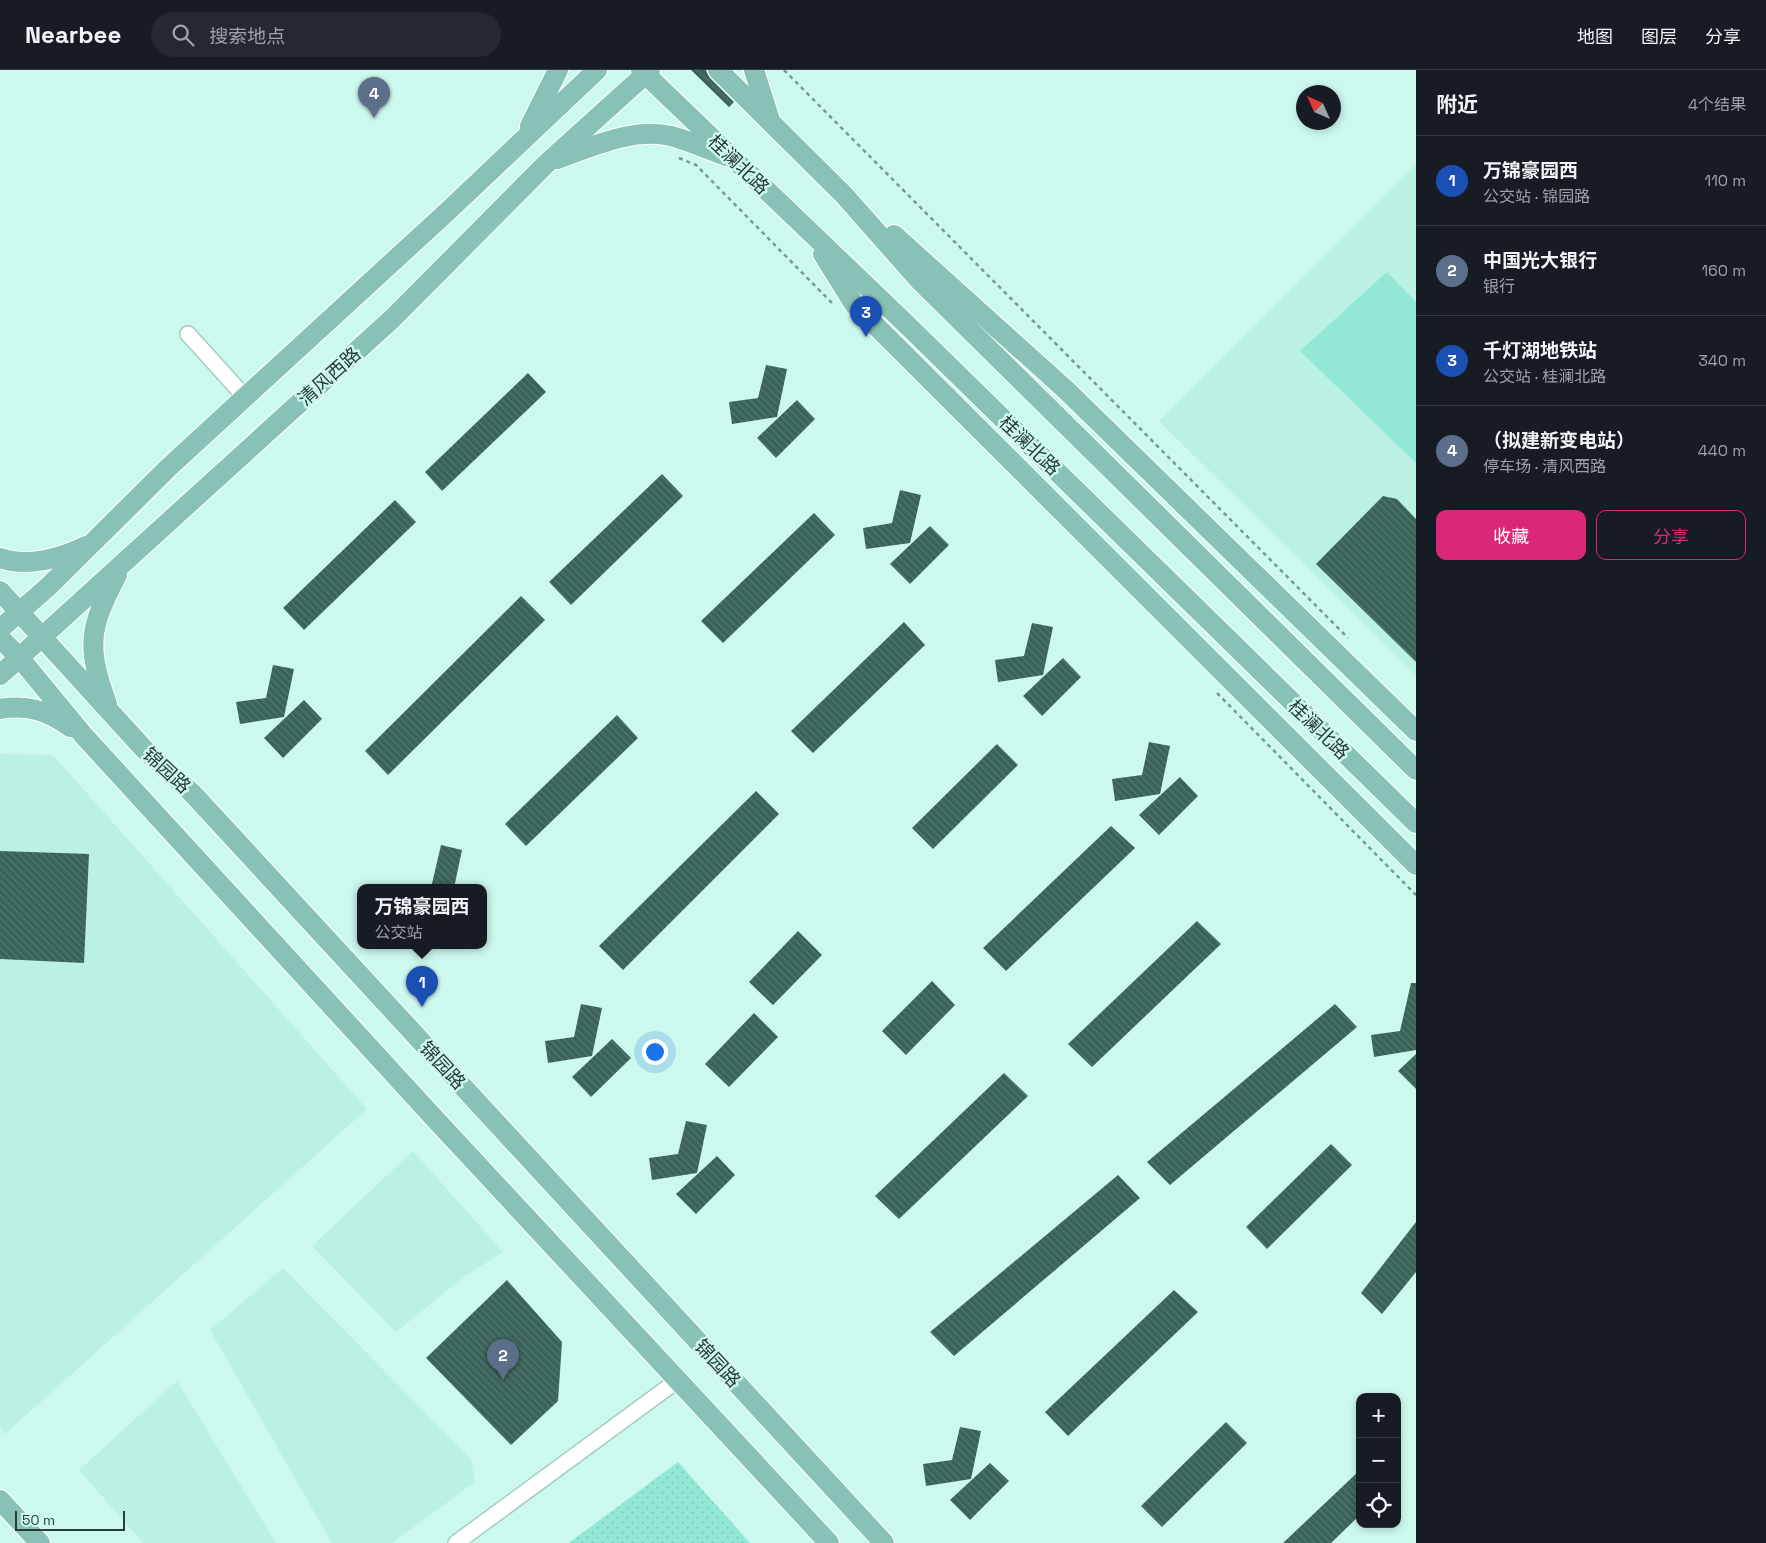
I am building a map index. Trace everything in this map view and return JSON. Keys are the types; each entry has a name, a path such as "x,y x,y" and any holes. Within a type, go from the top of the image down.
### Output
{"main road":[{"path":"522,142 558,70"},
{"path":"0,629 20,613 97,541 169,467 522,142 597,70"},
{"name":"桂澜北路","path":"718,70 844,195 920,281 1416,770"},
{"path":"754,70 771,123"},
{"name":"桂澜北路","path":"645,71 732,158 806,227 1416,823"},
{"name":"清风西路","path":"0,675 393,318 546,164 645,71"},
{"path":"546,164 598,144 647,134 670,136 732,158"},
{"path":"844,195 899,239 1065,389 1416,731"},
{"path":"806,227 854,304 1416,865"},
{"path":"0,558 10,562 41,561 70,554 97,541"},
{"path":"110,713 94,662 92,633 101,606 125,561"},
{"name":"锦园路","path":"0,591 143,748 192,793 884,1543"},
{"path":"0,638 19,657 84,736 829,1543"},
{"path":"0,709 16,706 39,710 58,718 84,736"},
{"path":"0,1500 40,1543"}],"street":[{"path":"188,334 245,397"},
{"path":"456,1543 678,1380"}],"path":[{"path":"784,70 1353,644"}],"shaded area":[{"path":"1416,165 1416,675 1159,421"},
{"path":"1387,272 1416,302 1416,463 1300,351"},
{"path":"0,754 53,755 367,1109 5,1434 0,1428"},
{"path":"413,1151 503,1252 464,1277 396,1332 312,1246"},
{"path":"283,1268 471,1459 475,1482 392,1543 332,1543 210,1330"},
{"path":"177,1381 276,1543 143,1543 79,1470"},
{"path":"678,1462 750,1543 569,1543"}],"building":[{"path":"691,70 706,70 710,78 734,102 729,107"},
{"path":"766,365 787,369 777,417 732,424 729,402 758,398"},
{"path":"528,373 546,392 442,491 425,472"},
{"path":"797,400 815,419 776,458 757,438"},
{"path":"662,474 683,496 571,605 549,582"},
{"path":"900,490 921,495 910,543 866,549 863,528 892,523"},
{"path":"1383,496 1397,499 1416,519 1416,662 1316,564"},
{"path":"395,500 416,522 304,630 283,608"},
{"path":"814,513 835,535 723,643 701,621"},
{"path":"930,526 949,545 910,584 890,564"},
{"path":"521,596 545,620 388,775 365,751"},
{"path":"904,622 925,645 813,753 791,731"},
{"path":"1032,623 1053,627 1043,675 998,682 995,660 1024,656"},
{"path":"1063,658 1081,677 1042,716 1023,696"},
{"path":"273,665 294,669 284,717 240,724 236,702 266,698"},
{"path":"304,700 322,719 283,758 264,738"},
{"path":"617,715 638,738 526,846 505,824"},
{"path":"1149,742 1170,746 1160,794 1115,801 1112,779 1142,775"},
{"path":"997,744 1018,765 933,849 912,828"},
{"path":"1180,777 1198,796 1159,835 1139,815"},
{"path":"756,791 779,814 623,970 599,946"},
{"path":"1111,826 1135,848 1006,971 983,948"},
{"path":"441,845 462,850 455,884 432,884"},
{"path":"0,851 89,854 84,963 0,959"},
{"path":"1197,921 1221,944 1092,1067 1068,1044"},
{"path":"798,931 822,955 773,1005 749,982"},
{"path":"932,981 955,1005 906,1055 882,1031"},
{"path":"1411,983 1416,983 1416,1050 1374,1057 1371,1035 1400,1031"},
{"path":"581,1004 602,1008 592,1056 548,1063 545,1041 574,1037"},
{"path":"1335,1004 1357,1027 1170,1185 1147,1162"},
{"path":"754,1013 778,1037 729,1087 705,1064"},
{"path":"612,1039 631,1058 591,1097 572,1077"},
{"path":"1416,1054 1416,1089 1398,1071"},
{"path":"1004,1073 1028,1096 899,1219 875,1196"},
{"path":"686,1121 707,1125 697,1173 652,1180 649,1158 678,1154"},
{"path":"1331,1144 1352,1165 1267,1249 1246,1227"},
{"path":"717,1156 735,1175 696,1214 676,1194"},
{"path":"1118,1175 1140,1198 954,1356 930,1332"},
{"path":"1416,1222 1416,1272 1382,1314 1361,1293"},
{"path":"507,1280 562,1342 558,1401 511,1445 426,1358"},
{"path":"1174,1290 1198,1312 1068,1436 1045,1412"},
{"path":"1226,1422 1247,1443 1162,1527 1141,1506"},
{"path":"960,1427 981,1431 971,1479 926,1486 923,1464 952,1460"},
{"path":"990,1463 1009,1481 970,1520 950,1500"},
{"path":"1356,1474 1356,1519 1331,1543 1283,1543"}],"place":[{"name":"（拟建新变电站）","path":"374,118"},
{"name":"千灯湖地铁站","path":"866,337"},
{"name":"万锦豪园西","path":"422,1007"},
{"name":"中国光大银行","path":"503,1380"}]}
